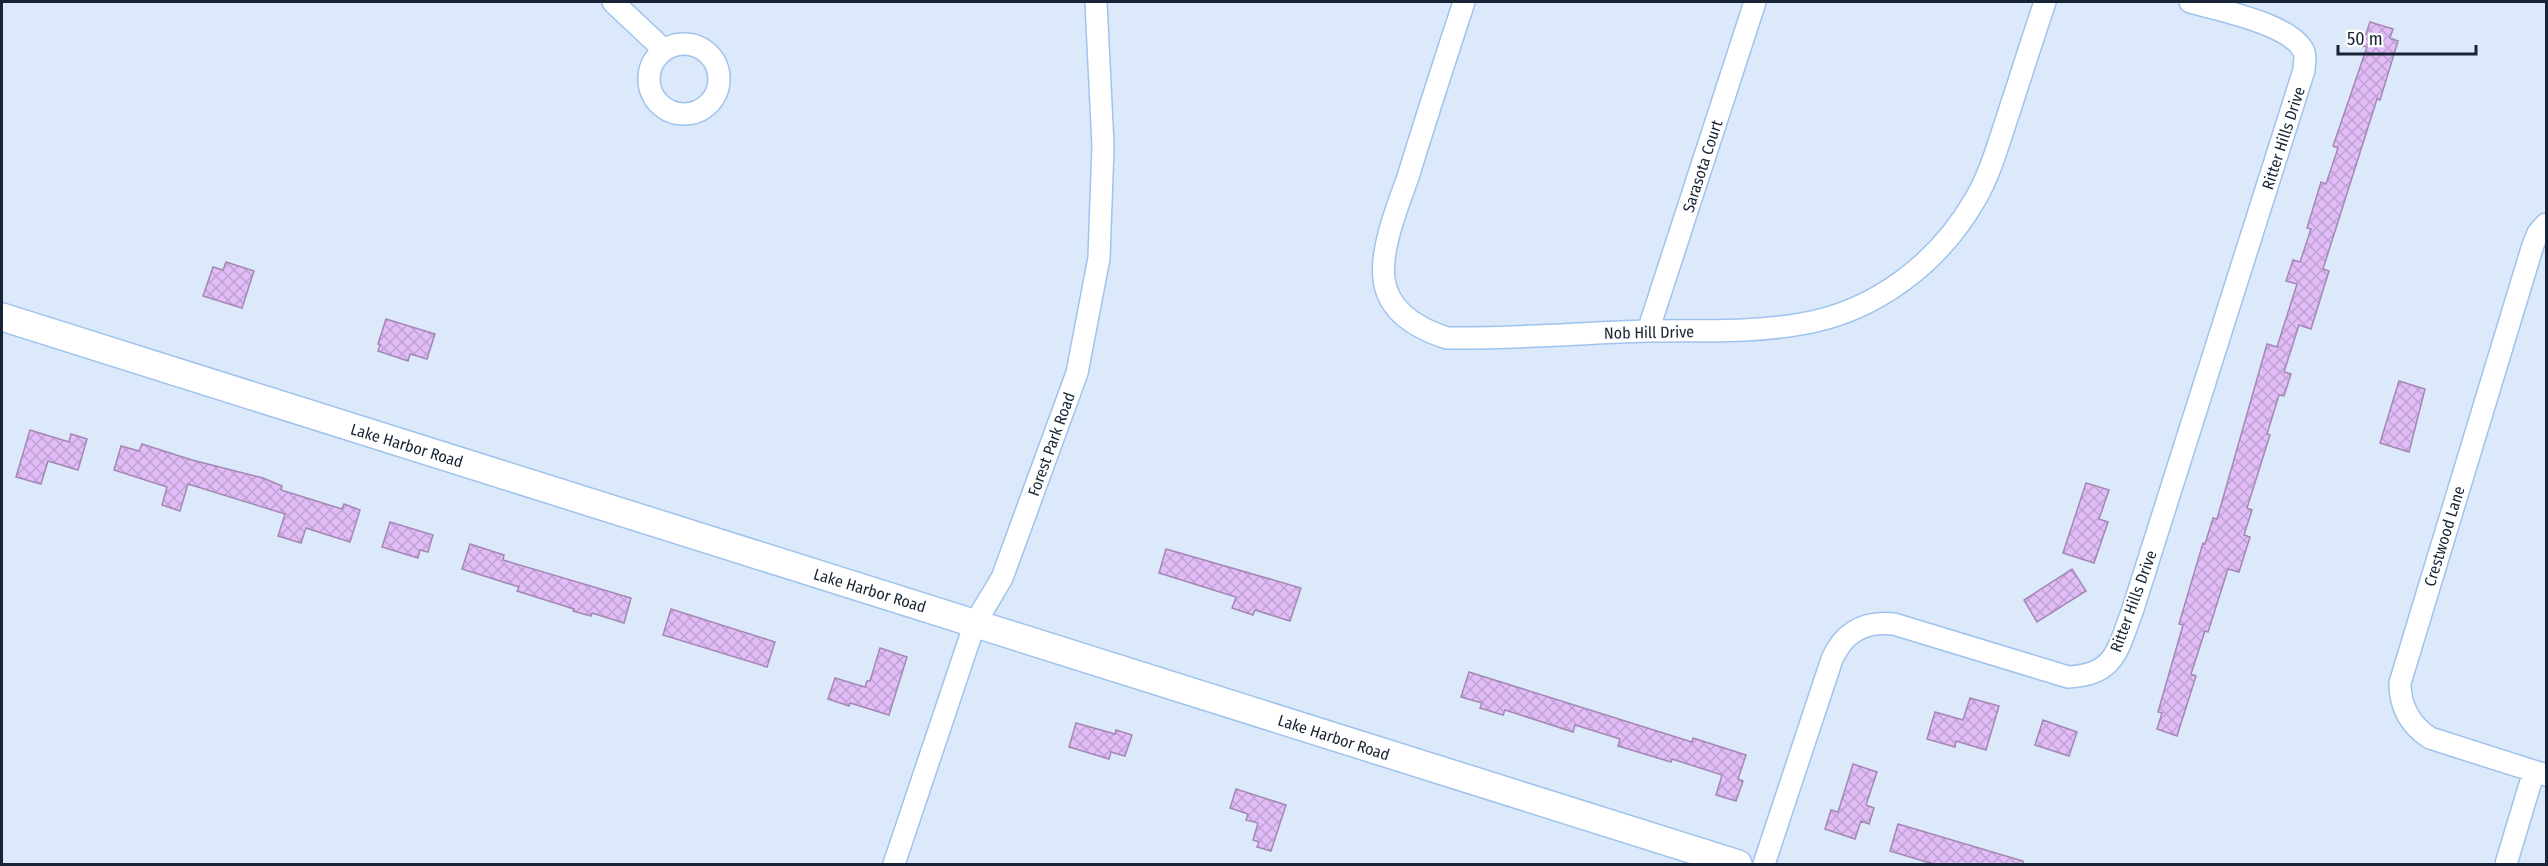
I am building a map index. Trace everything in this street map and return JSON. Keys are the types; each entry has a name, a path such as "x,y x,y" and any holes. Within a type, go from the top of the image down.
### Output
{"street":[{"path":"613,2 664,50"},
{"name":"Forest Park Road","path":"894,864 975,623 1002,578 1077,373 1099,258 1103,146 1096,2"},
{"name":"Nob Hill Drive","path":"1464,2 1383,263 1384,281 1398,310 1411,323 1430,333 1447,338 1648,331 1724,332 1802,324 1848,312 1872,301 1904,280 1942,245 1977,197 1997,147 2045,2"},
{"name":"Sarasota Court","path":"1648,331 1755,2"},
{"name":"Ritter Hills Drive","path":"1764,864 1832,659 1837,648 1856,629 1881,623 1894,624 2068,677 2090,675 2100,671 2111,661 2132,612 2304,70 2305,53 2296,41 2280,30 2190,2"},
{"name":"Crestwood Lane","path":"2506,864 2540,773 2430,738 2420,731 2409,718 2402,705 2400,683 2534,245 2538,233 2547,224"},
{"name":"Lake Harbor Road","path":"2,317 1738,864"}],"building":[{"path":"2370,22 2393,29 2390,38 2398,41 2380,100 2377,99 2323,269 2329,271 2311,329 2299,325 2284,372 2291,374 2284,396 2279,395 2267,434 2270,435 2247,508 2252,510 2244,535 2250,537 2239,572 2228,569 2208,632 2205,631 2191,674 2196,676 2177,736 2157,729 2162,713 2158,712 2183,625 2179,624 2203,543 2205,544 2213,518 2217,519 2267,344 2277,347 2297,284 2286,281 2293,260 2300,262 2311,229 2307,228 2321,182 2326,184 2338,148 2333,146 2367,47 2362,46"},
{"path":"226,262 254,271 242,308 203,296 213,267 223,270"},
{"path":"386,319 435,334 427,359 410,354 408,361 378,351"},
{"path":"2399,381 2425,389 2409,452 2380,443"},
{"path":"30,430 69,442 71,434 87,439 78,470 48,461 41,484 16,477"},
{"path":"142,444 192,460 263,478 282,486 281,490 342,509 344,504 360,510 350,542 306,528 301,543 278,536 285,514 188,484 180,511 162,505 167,487 114,470 121,446 139,451"},
{"path":"2086,483 2109,490 2099,519 2108,522 2094,563 2063,553"},
{"path":"390,522 433,535 428,552 420,550 418,558 382,547"},
{"path":"470,544 504,555 503,560 631,598 624,623 592,613 591,616 573,611 574,609 517,591 519,587 462,569"},
{"path":"1166,549 1301,588 1290,621 1255,610 1253,615 1232,608 1236,597 1159,573"},
{"path":"2072,569 2086,591 2037,622 2024,600"},
{"path":"671,609 775,642 767,667 663,635"},
{"path":"880,648 907,657 889,715 828,699 835,678 865,687 867,681 870,681"},
{"path":"1469,672 1692,742 1693,738 1746,755 1738,779 1743,781 1736,801 1716,795 1722,775 1672,759 1671,762 1618,746 1620,739 1575,725 1573,732 1505,710 1503,715 1480,708 1482,703 1461,697"},
{"path":"1970,698 1999,706 1986,750 1956,741 1955,747 1927,739 1935,712 1963,720"},
{"path":"2043,720 2077,732 2069,756 2035,745"},
{"path":"1076,723 1115,734 1116,730 1132,735 1125,756 1111,752 1109,759 1069,747"},
{"path":"1853,764 1877,772 1866,805 1874,808 1869,824 1861,821 1855,839 1825,829 1831,810 1838,812"},
{"path":"1236,789 1286,805 1271,851 1257,847 1259,842 1253,840 1258,823 1246,820 1248,814 1230,808"},
{"path":"1898,824 2023,861 2023,864 1933,864 1890,851"}]}
